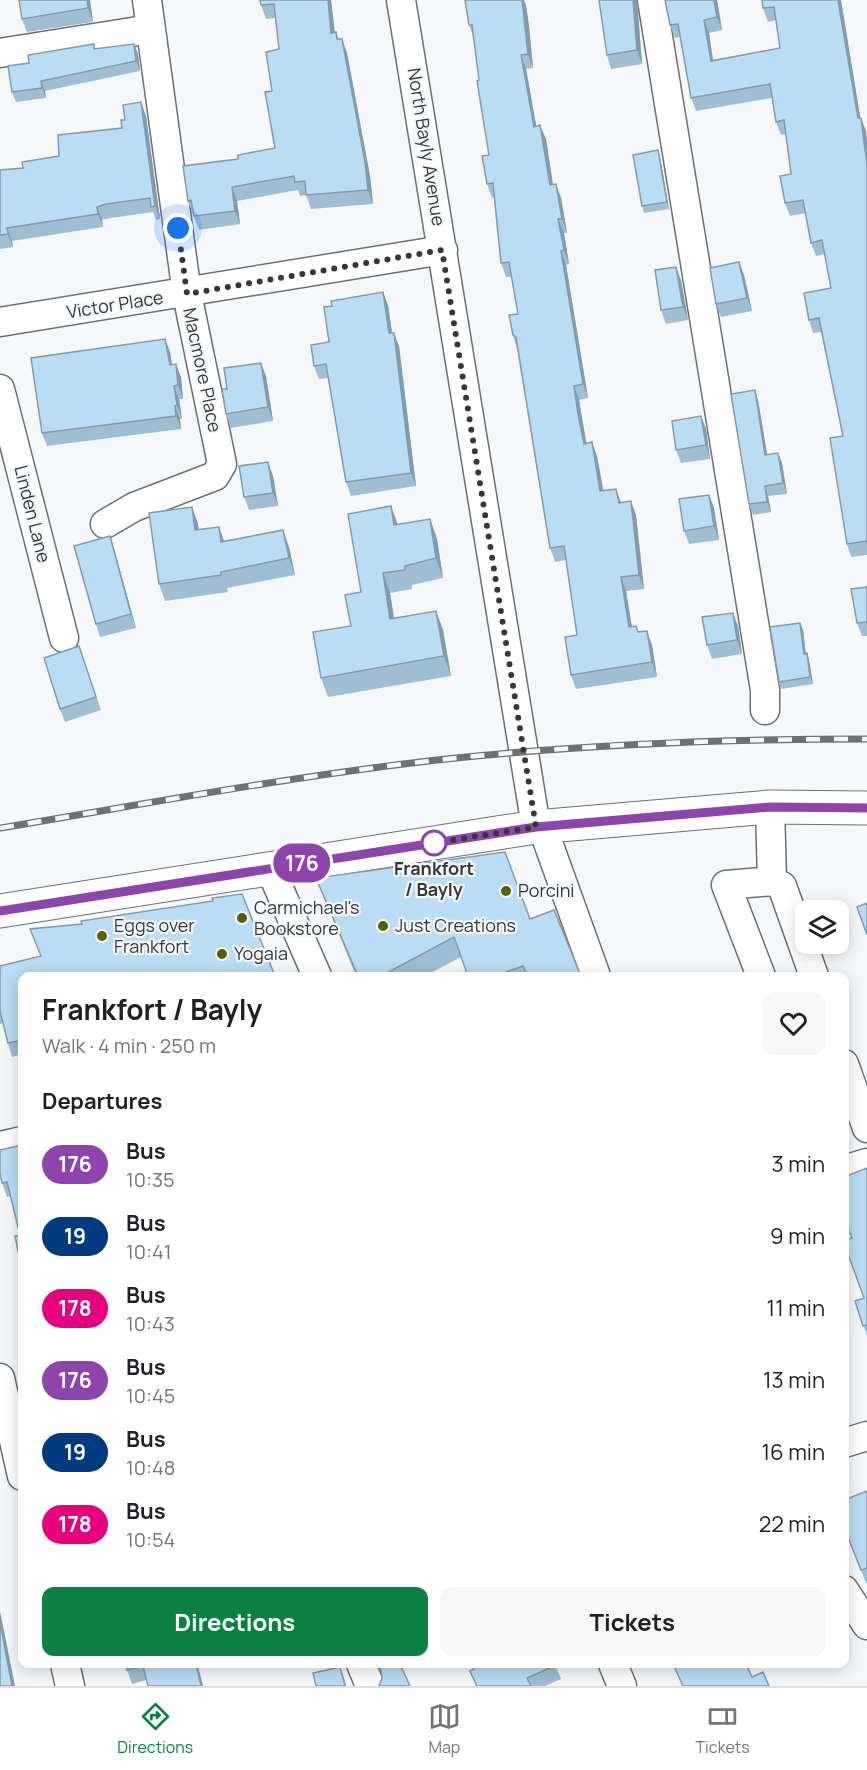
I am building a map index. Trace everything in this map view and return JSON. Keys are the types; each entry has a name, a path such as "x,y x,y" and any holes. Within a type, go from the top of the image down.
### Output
{"main road":[{"path":"0,911 539,827 770,807 867,808"}],"street":[{"name":"Macmore Place","path":"105,524 134,507 215,476 222,464 187,294 147,0"},
{"name":"North Bayly Avenue","path":"402,0 539,827 594,972"},
{"path":"652,0 765,690 765,710"},
{"path":"0,53 151,29"},
{"name":"Victor Place","path":"0,322 187,294 442,250"},
{"name":"Linden Lane","path":"0,389 64,638"},
{"path":"770,807 772,881"},
{"path":"270,868 315,972"},
{"path":"759,972 726,885 772,881 782,886 813,972"},
{"path":"849,1078 867,1128"},
{"path":"0,1146 18,1142"},
{"path":"849,1168 867,1163"},
{"path":"0,1378 18,1458"},
{"path":"849,1441 867,1436"},
{"path":"849,1598 867,1625"},
{"path":"66,1668 70,1686"},
{"path":"363,1668 370,1686"},
{"path":"615,1668 622,1686"}],"building":[{"path":"19,0 87,0 88,8 22,19"},
{"path":"260,0 328,0 331,33 336,32 337,39 342,39 368,190 306,195 305,181 295,182 294,176 232,187 235,211 194,216 191,200 188,201 183,166 238,159 238,155 275,148 265,92 272,91 266,52 279,49 274,4 261,5"},
{"path":"465,0 522,0 528,54 521,55 534,127 540,125 550,185 556,184 562,219 558,219 564,250 561,251 583,384 574,386 578,414 584,444 592,442 600,491 616,489 619,503 631,501 639,575 621,577 629,627 636,626 638,632 647,631 652,662 571,675 565,637 577,635 564,546 550,548 516,337 513,335 509,315 518,314 509,262 501,263 493,183 487,184 482,156 489,155 477,81 479,80 472,25 469,25"},
{"path":"599,0 633,0 637,50 607,55"},
{"path":"665,0 714,0 717,17 704,20 711,61 780,48 774,7 763,8 762,0 838,0 858,118 861,118 867,166 867,541 847,544 830,438 843,436 819,318 809,320 804,293 831,288 822,240 811,243 803,200 785,203 780,176 791,174 784,120 776,122 770,84 691,98 678,24 670,25"},
{"path":"94,44 94,49 134,44 136,61 41,81 42,88 12,92 8,66 29,63 28,55"},
{"path":"141,102 155,206 151,207 150,198 106,204 97,207 98,214 7,228 8,234 0,235 0,170 23,168 22,162 59,156 58,135 122,128 121,120 125,120 123,105"},
{"path":"658,150 667,202 642,206 633,155"},
{"path":"739,262 747,298 716,304 710,268"},
{"path":"676,267 683,307 661,310 655,270"},
{"path":"383,292 389,333 394,333 411,473 346,482 326,364 314,366 311,345 329,342 324,307 332,306 331,301"},
{"path":"165,339 170,365 176,364 178,385 174,386 176,416 42,433 31,358"},
{"path":"261,363 268,407 226,414 222,389 227,389 224,368"},
{"path":"755,390 765,455 778,453 783,483 765,486 767,502 749,504 731,394"},
{"path":"701,416 706,445 676,450 672,421"},
{"path":"268,462 273,493 244,497 239,466"},
{"path":"709,495 714,526 684,531 679,499"},
{"path":"391,506 394,525 430,519 436,558 405,566 405,570 383,573 390,619 436,611 444,656 321,678 313,632 351,626 345,595 361,592 348,514"},
{"path":"192,507 195,530 219,527 221,542 283,530 289,558 221,572 221,575 159,584 149,513"},
{"path":"110,536 131,614 96,624 74,546"},
{"path":"867,587 867,622 857,623 851,589"},
{"path":"733,613 737,640 707,645 702,617"},
{"path":"800,623 810,677 779,682 770,627"},
{"path":"79,646 96,697 60,709 44,658"},
{"path":"505,852 530,919 554,910 579,972 526,972 523,966 506,972 467,972 454,937 388,972 356,972 316,878"},
{"path":"242,894 273,972 18,972 18,1041 8,1043 0,1011 0,966 41,956 30,929 82,924 81,921 213,901 212,898"},
{"path":"867,903 867,935 857,907"},
{"path":"18,1146 18,1227 7,1182 2,1183 0,1150"},
{"path":"867,1168 867,1325 863,1326 855,1301 864,1298 849,1257 849,1239 852,1238 849,1231 849,1175"},
{"path":"867,1491 867,1568 861,1570 849,1540 849,1498"},
{"path":"0,1622 12,1686 0,1686"},
{"path":"144,1668 197,1668 201,1686 148,1686"},
{"path":"340,1668 345,1686 316,1686 313,1673"},
{"path":"402,1668 410,1686 379,1686 382,1678 381,1669"},
{"path":"549,1668 527,1678 531,1686 477,1686 470,1671 474,1669"},
{"path":"675,1668 748,1668 752,1677 763,1672 769,1686 683,1686"}],"railway":[{"path":"0,828 285,781 456,758 662,743 867,739"}],"bus line":[{"name":"176","path":"0,911 536,827 702,811 770,807 867,808"}],"place":[{"name":"Frankfort / Bayly","path":"434,843"},
{"name":"Porcini","path":"506,891"},
{"name":"Carmichael's Bookstore","path":"242,918"},
{"name":"Just Creations","path":"383,926"},
{"name":"Eggs over Frankfort","path":"102,936"},
{"name":"Yogaia","path":"222,954"}],"route":[{"path":"178,228 187,294 442,250 536,827 434,843"}]}
